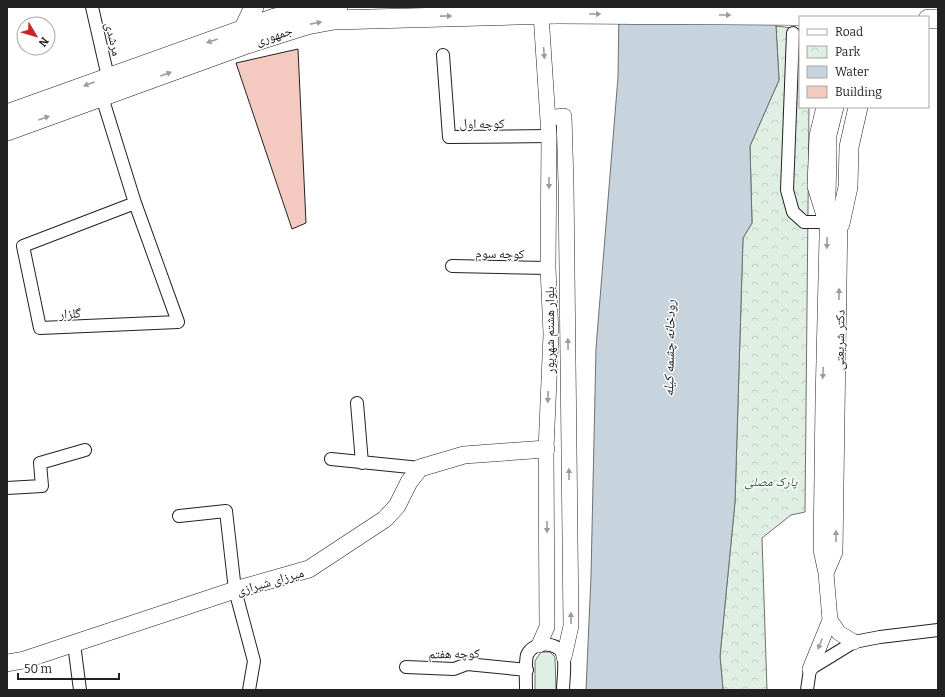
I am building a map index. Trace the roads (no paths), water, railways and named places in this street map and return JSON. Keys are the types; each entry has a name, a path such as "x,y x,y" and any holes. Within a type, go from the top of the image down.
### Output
{"main road":[{"path":"243,30 254,7"},
{"name":"جمهوری","path":"7,114 275,19 305,11 338,8 400,7"},
{"path":"799,7 886,16"},
{"name":"جمهوری","path":"7,131 237,47 275,19 307,25 334,20 546,12 843,12"},
{"path":"826,108 819,136 817,186 834,223"},
{"path":"834,223 848,187 849,147 858,108"},
{"path":"420,468 464,455 546,449"},
{"name":"میرزای شیرازی","path":"7,662 24,660 235,590 309,569 385,519 397,506 409,482 420,468"}],"street":[{"name":"مرشدی","path":"92,7 108,77"},
{"name":"بلوار هشتم شهریور","path":"539,645 547,627 546,449 551,334 548,268 549,136 546,12"},
{"path":"793,33 787,190 793,212 804,222 834,223"},
{"name":"کوچه اول","path":"443,55 450,137 549,136"},
{"name":"گلزار","path":"102,97 135,203 178,322 40,328 24,246 135,203"},
{"name":"دکتر شریعتی","path":"826,573 835,552 838,400 834,223 829,134 836,108"},
{"name":"دکتر شریعتی","path":"810,669 830,620 826,573 820,550 823,401 836,177 840,137 846,108"},
{"name":"بلوار هشتم شهریور","path":"548,118 564,116 571,626 564,656"},
{"name":"کوچه سوم","path":"452,266 548,268"},
{"path":"823,401 838,400"},
{"path":"357,403 362,463"},
{"path":"7,488 42,486 40,463 85,450"},
{"path":"331,459 420,468"},
{"path":"180,516 226,510 235,590 254,661 249,690"},
{"path":"830,620 839,633 854,642"},
{"path":"807,690 810,669 854,642 880,637 938,630"},
{"path":"74,644 80,690"},
{"path":"526,690 527,656 539,645 548,644 561,652 564,656 563,690"},
{"name":"کوچه هفتم","path":"406,667 454,669 467,664 527,670"}],"water":[{"name":"رودخانه چشمه کیله","path":"619,7 769,7 776,26 779,80 750,146 752,223 743,238 735,502 720,656 723,690 586,690 591,576 596,348 618,77"}],"park label":[{"name":"پارک مصلی","path":"771,481"}]}
